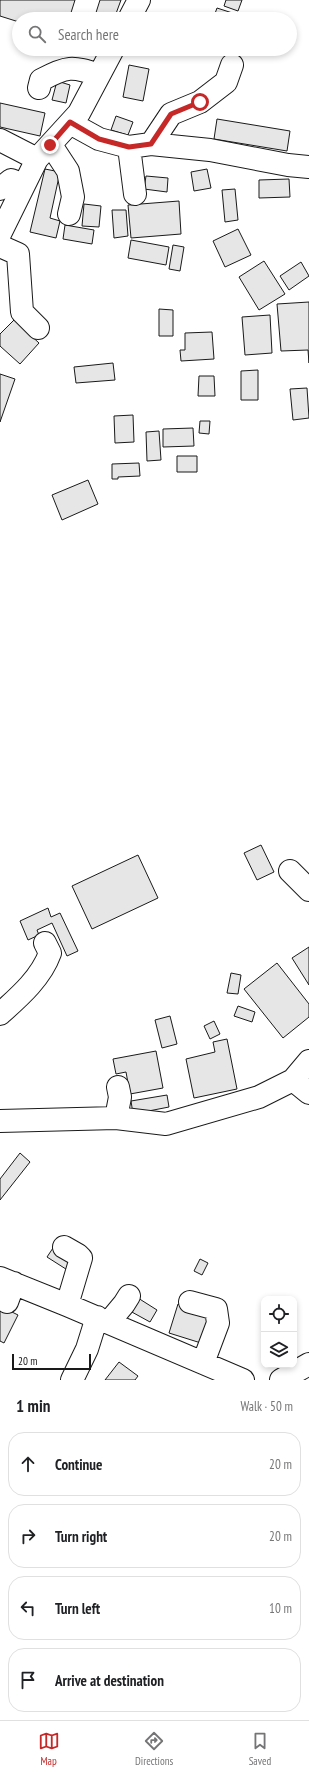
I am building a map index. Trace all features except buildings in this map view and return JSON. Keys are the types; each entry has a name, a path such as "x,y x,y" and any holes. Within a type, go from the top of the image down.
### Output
{"street":[{"path":"133,12 139,0"},
{"path":"0,234 24,185 44,152 79,113 109,56"},
{"path":"151,144 171,114 200,102 226,82 232,65"},
{"path":"39,88 42,80 66,68 81,69 99,75"},
{"path":"70,122 99,139 129,147 151,144 216,151 288,165 309,167"},
{"path":"0,140 44,152 68,170 73,197 69,214"},
{"path":"129,147 135,194"},
{"path":"0,189 11,180 24,185"},
{"path":"0,246 18,254 22,312 38,328"},
{"path":"290,871 309,890"},
{"path":"0,1014 24,993 46,964 50,954 45,943"},
{"path":"0,1122 116,1118 166,1124 259,1097 301,1087 309,1061"},
{"path":"116,1118 120,1098 118,1087"},
{"path":"64,1247 78,1254 81,1258 67,1305"},
{"path":"7,1288 67,1305 243,1380"},
{"path":"72,1380 103,1320 124,1304 129,1296"},
{"path":"190,1302 216,1308 218,1323 203,1363"},
{"path":"281,1380 309,1364"}],"route":[{"path":"50,145 70,122 99,139 129,147 151,144 171,114 200,102"}]}
